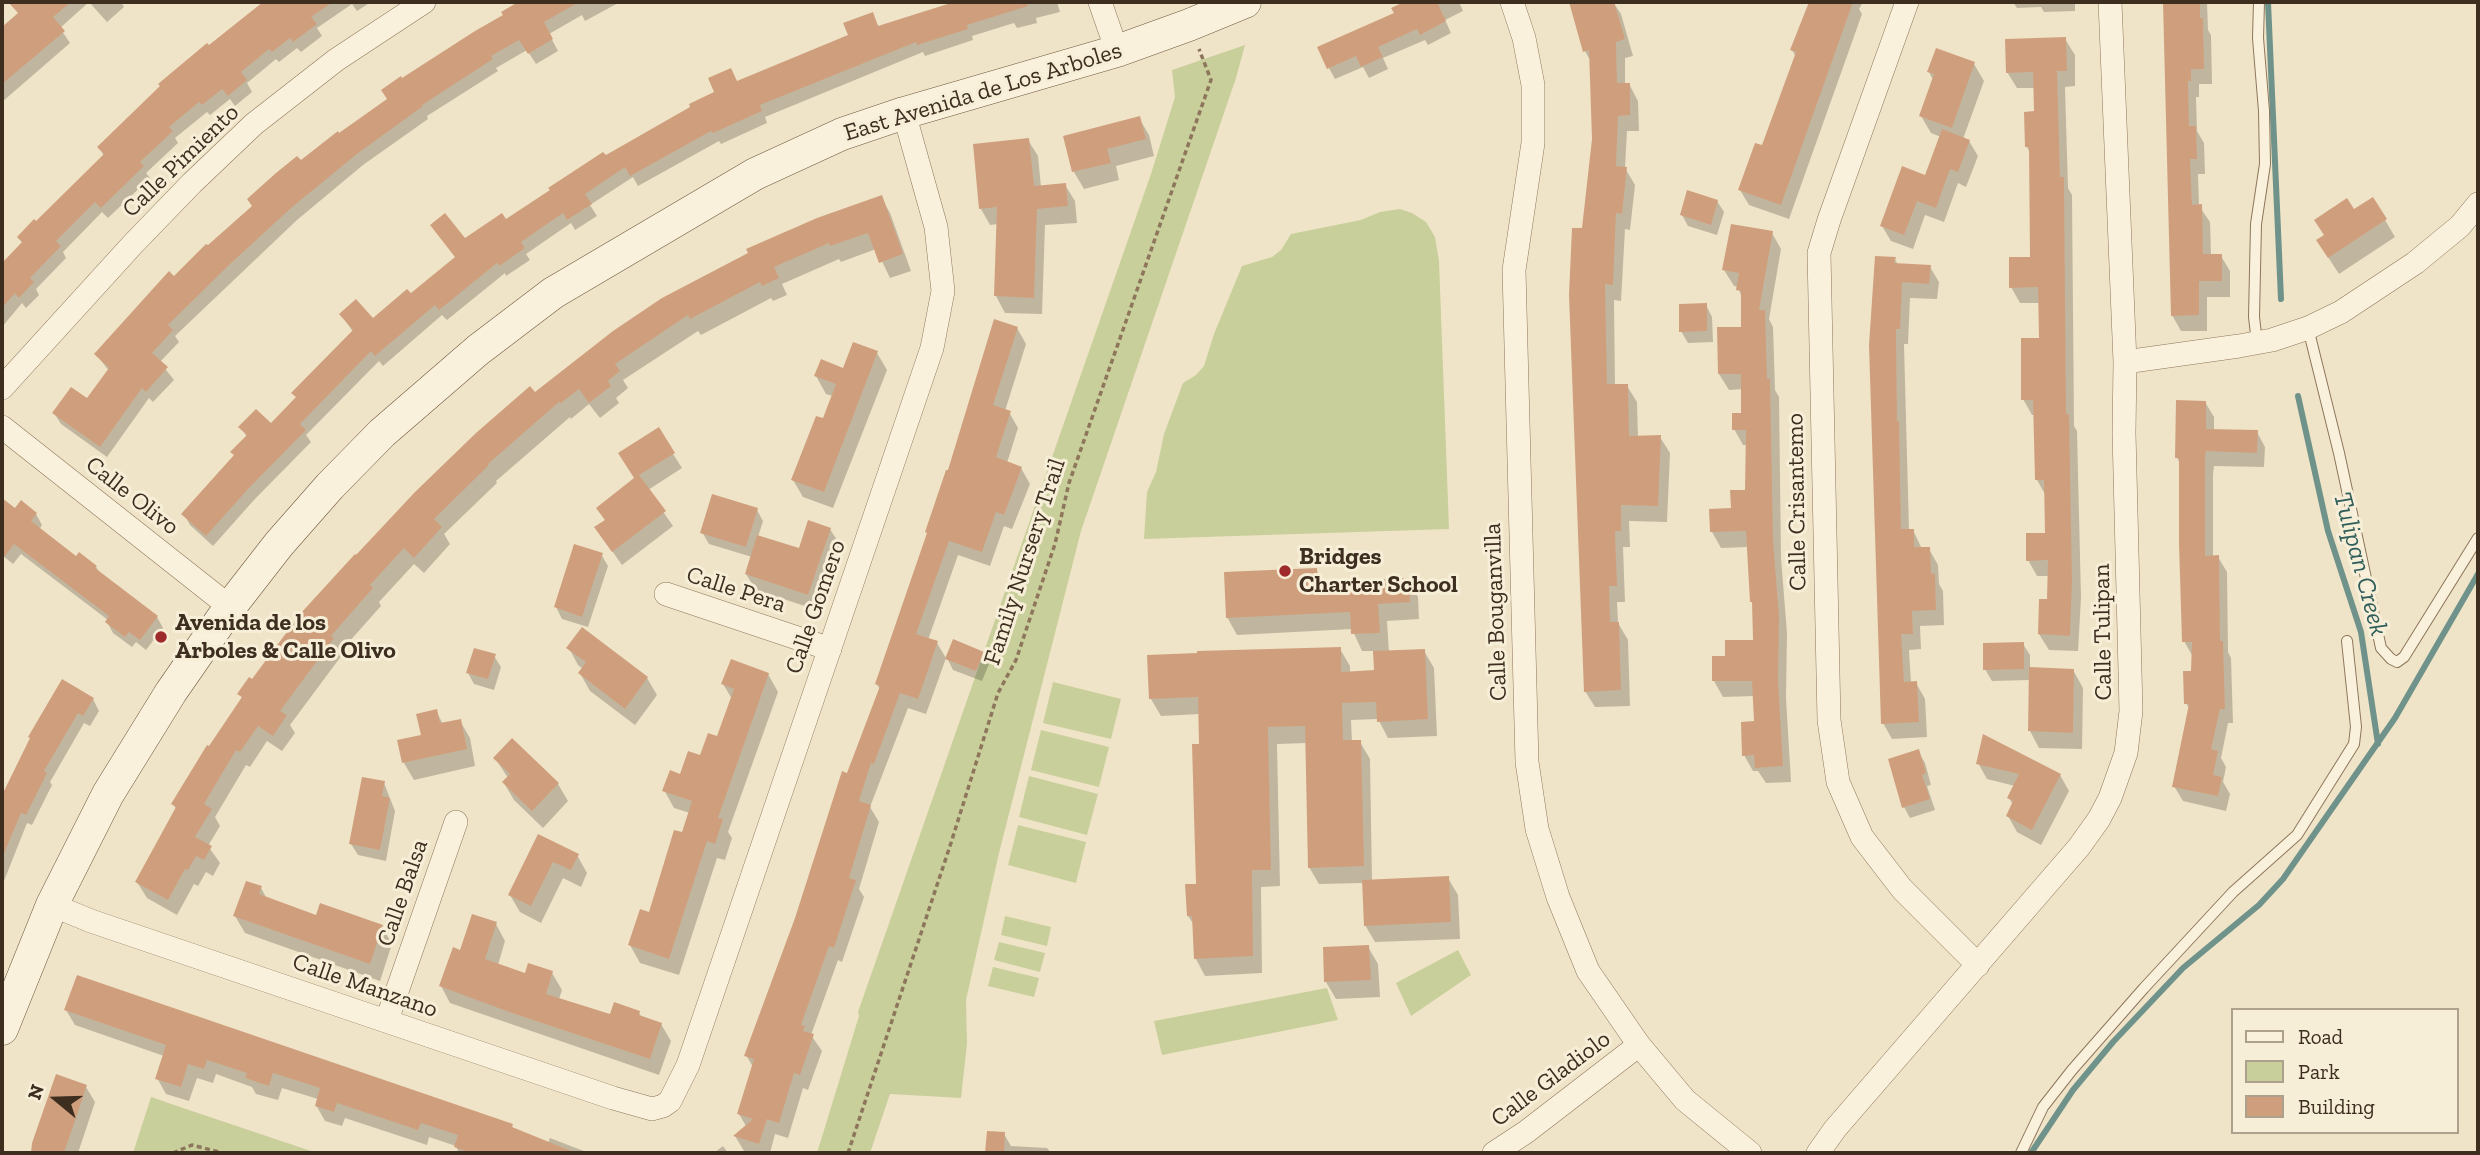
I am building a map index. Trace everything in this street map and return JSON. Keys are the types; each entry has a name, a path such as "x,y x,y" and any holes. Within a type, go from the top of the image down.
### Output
{"main road":[{"name":"East Avenida de Los Arboles","path":"2,1029 52,905 108,794 145,731 230,607 287,534 330,486 382,433 478,350 553,293 755,174 842,134 904,113 1117,51 1245,2"}],"street":[{"name":"Calle Pimiento","path":"2,388 133,244 254,124 336,60 424,2"},
{"path":"1100,2 1117,51"},
{"name":"Calle Bouganvilla","path":"1512,2 1524,38 1533,85 1533,143 1514,270 1527,762 1537,829 1563,909 1588,971 1639,1045 1685,1100 1750,1153"},
{"name":"Calle Crisantemo","path":"1907,2 1819,253 1829,720 1838,782 1862,837 1902,889 1978,965"},
{"name":"Calle Tulipan","path":"1818,1153 1835,1129 2079,848 2110,798 2126,753 2132,711 2124,433 2125,362 2110,2"},
{"name":"Calle Gomero","path":"663,1106 670,1101 688,1065 932,348 943,291 936,227 904,113"},
{"path":"2125,362 2257,343 2308,328 2341,312 2415,263 2460,226 2478,204"},
{"name":"Calle Olivo","path":"2,427 230,607"},
{"name":"Calle Pera","path":"666,594 830,649"},
{"name":"Calle Balsa","path":"387,1020 456,822"},
{"name":"Calle Manzano","path":"52,905 91,921 613,1098 652,1109 663,1106"},
{"name":"Calle Gladiolo","path":"1494,1153 1527,1132 1639,1045"}],"lane":[{"path":"2257,343 2254,317 2256,225 2265,164 2258,38 2259,2"},
{"path":"2308,328 2339,453 2381,648 2390,659 2397,662 2404,657 2478,538"},
{"path":"2021,1153 2043,1107 2072,1070 2233,892 2297,835 2354,744 2356,727 2347,641"}],"path":[{"name":"Family Nursery Trail","path":"848,1153 998,692 1016,660 1055,544 1069,482 1211,80 1189,25"},
{"path":"173,1153 192,1145 223,1153"}],"green space":[{"path":"1245,45 1081,531 999,853 966,1000 967,1044 961,1098 890,1094 870,1153 817,1153 858,1012 1151,174 1175,97 1172,70"},
{"path":"1400,209 1426,222 1435,237 1439,261 1449,529 1144,539 1147,492 1156,472 1164,434 1183,383 1204,366 1242,266 1272,257 1281,250 1291,234"},
{"path":"1053,682 1121,699 1111,739 1043,723"},
{"path":"1041,730 1109,747 1099,787 1031,770"},
{"path":"1029,776 1098,794 1087,835 1019,817"},
{"path":"1018,825 1086,842 1076,883 1008,865"},
{"path":"1005,916 1051,927 1047,946 1001,935"},
{"path":"999,942 1045,953 1040,972 994,960"},
{"path":"1458,950 1471,975 1411,1016 1396,983"},
{"path":"993,967 1039,978 1034,997 988,986"},
{"path":"1327,988 1338,1020 1162,1055 1154,1021"},
{"path":"151,1097 189,1110 317,1153 133,1153"}],"building":[{"path":"8,2 71,2 53,17 65,31 2,84 2,27 18,13"},
{"path":"263,2 333,2 311,17 317,24 293,42 290,38 272,52 269,49 241,72 247,80 228,96 222,89 202,105 199,102 169,127 173,131 140,162 144,166 101,208 95,202 56,241 61,246 30,278 34,282 19,298 15,293 2,308 2,263 22,242 17,237 104,154 97,147 160,86 158,84 207,43 209,45"},
{"path":"518,2 579,2 544,22 553,39 528,54 519,40 491,56 493,59 422,105 357,154 291,208 229,265 168,325 173,330 152,353 168,367 146,392 142,388 100,447 52,413 71,387 87,398 109,368 94,354 169,271 174,276 206,244 252,206 247,199 276,173 297,156 301,160 338,131 339,133 387,99 381,90 503,15 501,12"},
{"path":"954,2 1027,2 1028,6 967,25 968,29 917,45 916,42 760,105 762,111 713,133 711,131 630,176 625,167 585,194 592,204 567,220 563,213 521,242 525,248 499,266 497,263 439,310 435,305 375,356 371,351 300,424 306,430 206,536 181,514 234,455 230,452 247,435 238,427 256,409 271,423 296,397 291,393 353,330 339,314 356,299 373,318 407,289 411,293 455,257 430,225 445,213 465,238 502,213 506,219 603,152 606,155 690,107 689,104 714,92 708,78 731,68 737,81 848,35 843,23 873,12 878,26"},
{"path":"1404,2 1437,2 1446,21 1420,35 1417,29 1378,47 1383,57 1361,67 1356,56 1327,69 1317,47 1394,13 1391,8"},
{"path":"1569,2 1614,2 1625,39 1616,42 1617,83 1630,83 1630,115 1618,116 1616,166 1627,167 1622,214 1616,213 1613,285 1605,284 1607,384 1628,384 1629,436 1661,435 1658,506 1621,505 1621,531 1615,531 1617,586 1609,586 1610,622 1619,622 1621,690 1584,692 1569,295 1572,228 1582,228 1592,139 1589,50 1583,52"},
{"path":"1809,2 1853,2 1781,205 1738,190 1755,143 1762,145 1796,52 1790,50"},
{"path":"2163,2 2200,2 2200,18 2203,18 2204,69 2191,69 2191,81 2188,81 2189,126 2196,126 2197,159 2190,159 2192,205 2202,204 2203,254 2222,254 2222,281 2199,281 2199,315 2171,316"},
{"path":"2066,37 2067,71 2057,71 2060,177 2064,177 2066,414 2069,414 2072,581 2070,636 2038,634 2039,599 2047,599 2048,560 2026,561 2026,533 2045,533 2044,480 2035,480 2033,400 2021,400 2021,338 2039,338 2038,287 2009,288 2009,257 2030,257 2029,147 2025,147 2024,112 2034,111 2033,72 2006,73 2005,39"},
{"path":"1936,48 1975,62 1952,128 1919,116 1934,74 1927,72"},
{"path":"1140,116 1146,139 1107,149 1111,163 1072,172 1063,136"},
{"path":"1942,129 1970,140 1958,172 1950,169 1936,208 1917,201 1904,235 1880,226 1902,166 1925,175"},
{"path":"1029,138 1034,186 1066,183 1068,206 1037,209 1034,298 994,296 997,207 979,209 973,144"},
{"path":"1687,190 1718,200 1711,225 1680,215"},
{"path":"882,195 903,254 879,263 868,233 830,246 829,243 774,267 779,278 762,286 760,282 690,319 688,315 615,364 620,371 608,381 611,386 589,403 579,389 559,402 488,464 434,519 442,527 414,558 404,548 370,585 373,588 331,636 334,638 280,711 287,715 273,736 258,726 240,752 236,750 204,804 212,809 195,837 212,846 204,860 196,856 188,870 185,869 168,900 135,882 176,807 171,804 207,745 209,746 242,697 237,694 249,677 252,679 301,613 355,554 476,433 530,386 535,392 613,331 662,298 748,253 746,249 817,218"},
{"path":"2373,197 2387,219 2328,258 2316,240 2324,235 2314,220 2347,198 2354,209"},
{"path":"1731,224 1773,231 1759,310 1765,310 1767,379 1770,379 1773,540 1779,616 1778,680 1783,766 1755,768 1754,755 1742,756 1741,722 1754,721 1752,681 1712,681 1712,656 1725,656 1725,640 1753,640 1746,531 1710,532 1709,509 1731,508 1730,490 1745,490 1746,430 1732,430 1732,413 1741,413 1741,374 1718,374 1717,327 1741,327 1741,291 1736,290 1739,273 1722,270"},
{"path":"1875,256 1896,257 1894,263 1931,265 1929,284 1902,282 1900,329 1896,329 1901,529 1914,529 1914,547 1930,547 1931,574 1935,573 1936,610 1912,611 1913,634 1901,634 1904,682 1917,681 1919,722 1881,724 1869,345"},
{"path":"1707,303 1707,331 1679,332 1679,304"},
{"path":"994,319 1018,327 993,405 1011,411 996,457 1022,467 1004,515 996,512 982,552 949,541 916,634 938,641 918,699 900,693 874,764 871,763 859,801 871,805 849,878 856,880 834,948 829,946 801,1025 805,1026 803,1031 814,1034 800,1075 794,1073 779,1123 767,1119 759,1144 733,1136 753,1119 737,1114 754,1059 744,1056 795,918 842,771 847,773 880,686 875,684 948,470"},
{"path":"853,342 878,351 824,492 791,480 816,416 823,418 836,384 814,376 821,359 843,368"},
{"path":"2176,400 2206,401 2206,429 2258,430 2257,453 2206,451 2205,458 2205,556 2219,555 2220,641 2223,641 2225,709 2220,709 2211,749 2218,751 2213,775 2222,777 2218,796 2172,787 2189,704 2184,704 2183,671 2191,671 2192,642 2182,642 2179,458 2175,458"},
{"path":"659,427 675,453 639,475 666,511 612,552 594,527 605,520 596,508 634,478 618,453"},
{"path":"712,494 758,508 746,547 700,533"},
{"path":"2,498 15,508 21,500 37,513 31,521 76,556 79,552 97,566 95,568 158,616 140,640 129,632 125,637 105,622 109,616 14,544 2,560"},
{"path":"808,520 831,528 808,595 745,574 757,535 799,548"},
{"path":"574,544 603,553 582,617 554,607"},
{"path":"1317,568 1318,582 1409,578 1410,602 1378,604 1380,633 1351,634 1350,612 1226,618 1224,572"},
{"path":"582,627 648,677 625,709 578,673 586,662 566,648"},
{"path":"953,639 984,652 976,671 945,659"},
{"path":"2024,642 2024,669 1983,670 1983,643"},
{"path":"1341,647 1341,672 1374,670 1373,651 1425,649 1428,719 1377,722 1376,702 1342,703 1343,740 1361,740 1364,866 1308,868 1305,726 1268,727 1271,870 1252,870 1253,956 1194,959 1192,916 1187,916 1185,884 1196,884 1192,744 1199,744 1198,697 1149,699 1147,655"},
{"path":"474,648 496,654 488,679 466,673"},
{"path":"731,659 769,673 718,818 723,819 715,844 707,841 669,959 628,945 640,909 649,912 674,830 682,832 692,801 662,791 670,770 680,774 688,751 700,755 708,733 717,736 734,689 721,684"},
{"path":"2029,667 2074,669 2073,733 2028,731"},
{"path":"62,679 94,698 83,716 78,713 44,771 47,773 26,815 21,813 2,858 2,795 30,738 28,737"},
{"path":"437,709 440,723 461,719 467,749 402,763 397,740 421,735 416,714"},
{"path":"1983,734 2061,774 2032,830 2006,816 2013,801 2007,798 2019,774 1976,764"},
{"path":"512,738 559,783 532,811 502,782 510,774 493,758"},
{"path":"1919,749 1926,773 1922,775 1930,799 1902,808 1888,759"},
{"path":"362,777 385,781 382,796 390,798 380,850 349,844"},
{"path":"538,834 579,854 571,870 553,862 531,906 508,895"},
{"path":"1449,876 1451,922 1364,926 1362,880"},
{"path":"246,881 262,886 259,894 316,915 320,903 383,925 370,964 233,916"},
{"path":"472,914 497,922 485,959 525,973 528,963 553,971 546,994 610,1014 614,1002 640,1011 639,1015 662,1023 650,1059 439,986 453,947 460,950"},
{"path":"1369,945 1371,980 1324,982 1323,947"},
{"path":"77,975 513,1124 512,1127 576,1153 472,1153 454,1147 458,1135 421,1123 418,1130 337,1103 334,1112 315,1106 320,1088 273,1073 269,1086 245,1078 247,1073 207,1060 204,1069 188,1064 181,1087 155,1079 166,1045 64,1010"},
{"path":"56,1074 87,1085 64,1153 31,1153 32,1143"},
{"path":"987,1131 1005,1132 1004,1153 985,1153"}],"waterway":[{"name":"Tulipan Creek","path":"2268,2 2281,299"},
{"name":"Tulipan Creek","path":"2298,396 2328,531 2361,632 2378,744"},
{"path":"2031,1153 2073,1090 2113,1042 2183,968 2259,905 2283,879 2395,718 2478,574"}],"place":[{"name":"Bridges Charter School","path":"1285,571"},
{"name":"Avenida de los Arboles & Calle Olivo","path":"161,637"}]}
